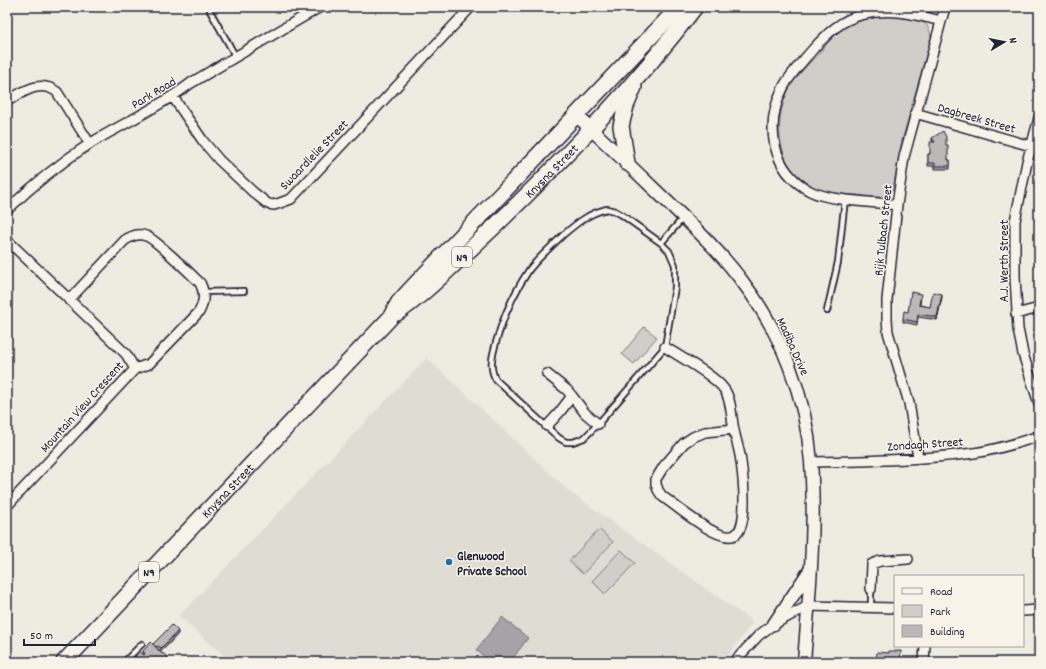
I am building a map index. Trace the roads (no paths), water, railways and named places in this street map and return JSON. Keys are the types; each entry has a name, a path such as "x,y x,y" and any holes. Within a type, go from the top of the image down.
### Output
{"highway":[{"name":"Knysna Street","path":"390,318 399,302 409,291 679,7"},
{"name":"Knysna Street","path":"64,662 390,318 416,300 478,242 530,192 591,129 676,33 695,7"},
{"path":"627,163 621,126 623,116 639,75"}],"street":[{"name":"Park Road","path":"7,210 52,170 90,144 173,97 191,83 320,7"},
{"name":"Swaardlelie Street","path":"173,97 203,141 219,160 253,192 268,204 274,205 291,198 471,7"},
{"name":"Rijk Tulbach Street","path":"918,457 909,403 892,350 888,332 886,319 887,300 897,205 904,157 945,7"},
{"path":"897,205 826,197 811,192 795,182 786,172 778,159 774,142 773,125 776,108 784,87 804,59 831,31 844,21 860,15 886,11 900,11 941,21"},
{"path":"7,101 36,86 54,89 90,144"},
{"name":"Dagbreek Street","path":"915,113 1031,146"},
{"name":"Madiba Drive","path":"576,115 684,217 743,282 764,313 784,351 797,387 807,430 811,462 813,521 804,662"},
{"name":"A.J. Werth Street","path":"1039,118 1031,146 1015,221 1016,314 1023,354 1039,404"},
{"path":"69,300 125,240 138,234 150,237 200,283 204,292 203,302 199,312 149,364 134,369"},
{"name":"Mountain View Crescent","path":"7,240 126,354 134,369 7,506"},
{"path":"1016,314 1039,308"},
{"path":"665,347 718,382 727,394 741,461 744,490 742,524 735,536 730,537 724,536 699,523 662,496 656,484 658,475 684,443 705,432 734,429"},
{"path":"547,374 568,390 585,413 598,424"},
{"path":"547,426 572,396"},
{"name":"Zondagh Street","path":"811,462 974,453 1039,436"},
{"path":"871,589 872,565 874,563 880,561 908,559"},
{"path":"774,624 810,569"},
{"path":"734,662 759,635 774,624 808,606 894,608"},
{"path":"1024,610 1039,610"},
{"path":"924,662 925,647"}],"lane":[{"path":"210,12 236,57"},
{"path":"827,311 838,262 845,199"},
{"path":"607,209 615,211 661,243 669,251 675,265 675,287 665,347 598,424 584,438 573,442 566,442 559,438 496,380 492,369 493,354 506,312 517,290 530,270 548,249 569,230 588,215 599,210 607,209"},
{"path":"661,243 684,217"},
{"path":"204,292 244,291"},
{"path":"871,589 871,608"},
{"path":"124,662 142,644"}],"place":[{"name":"Glenwood Private School","path":"449,562"}]}
